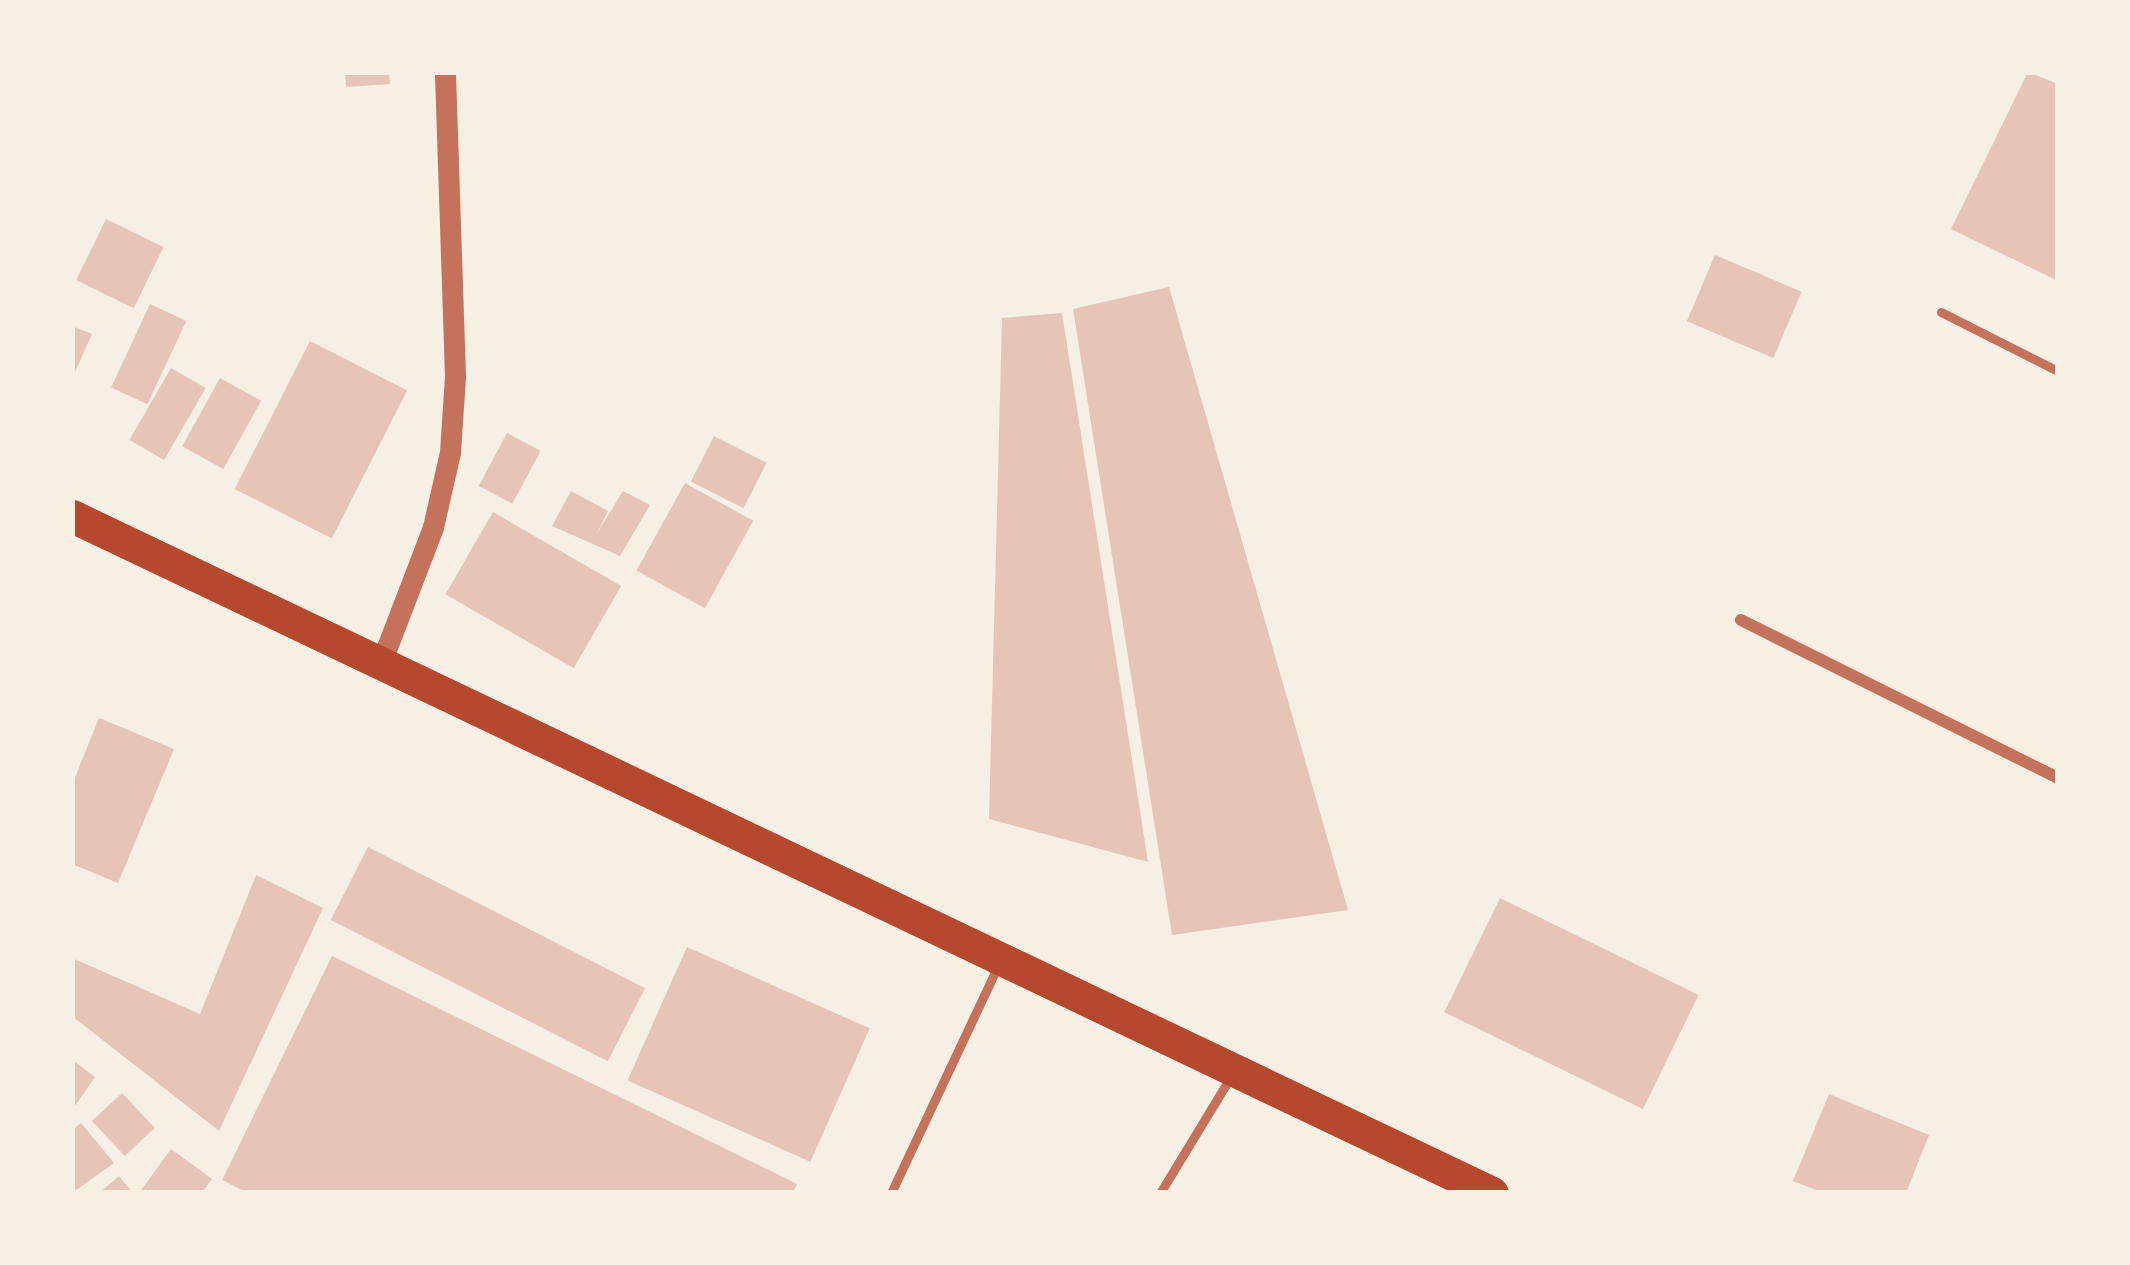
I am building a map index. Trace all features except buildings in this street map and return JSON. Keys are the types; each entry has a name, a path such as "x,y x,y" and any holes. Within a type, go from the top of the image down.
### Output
{"highway":[{"path":"72,516 379,668 1492,1193"}],"street":[{"path":"379,668 433,527 450,452 455,376 445,72"},
{"path":"1741,620 2058,778"}],"lane":[{"path":"1941,312 2058,371"},
{"path":"891,1193 1001,961"},
{"path":"1160,1193 1234,1072"}]}
